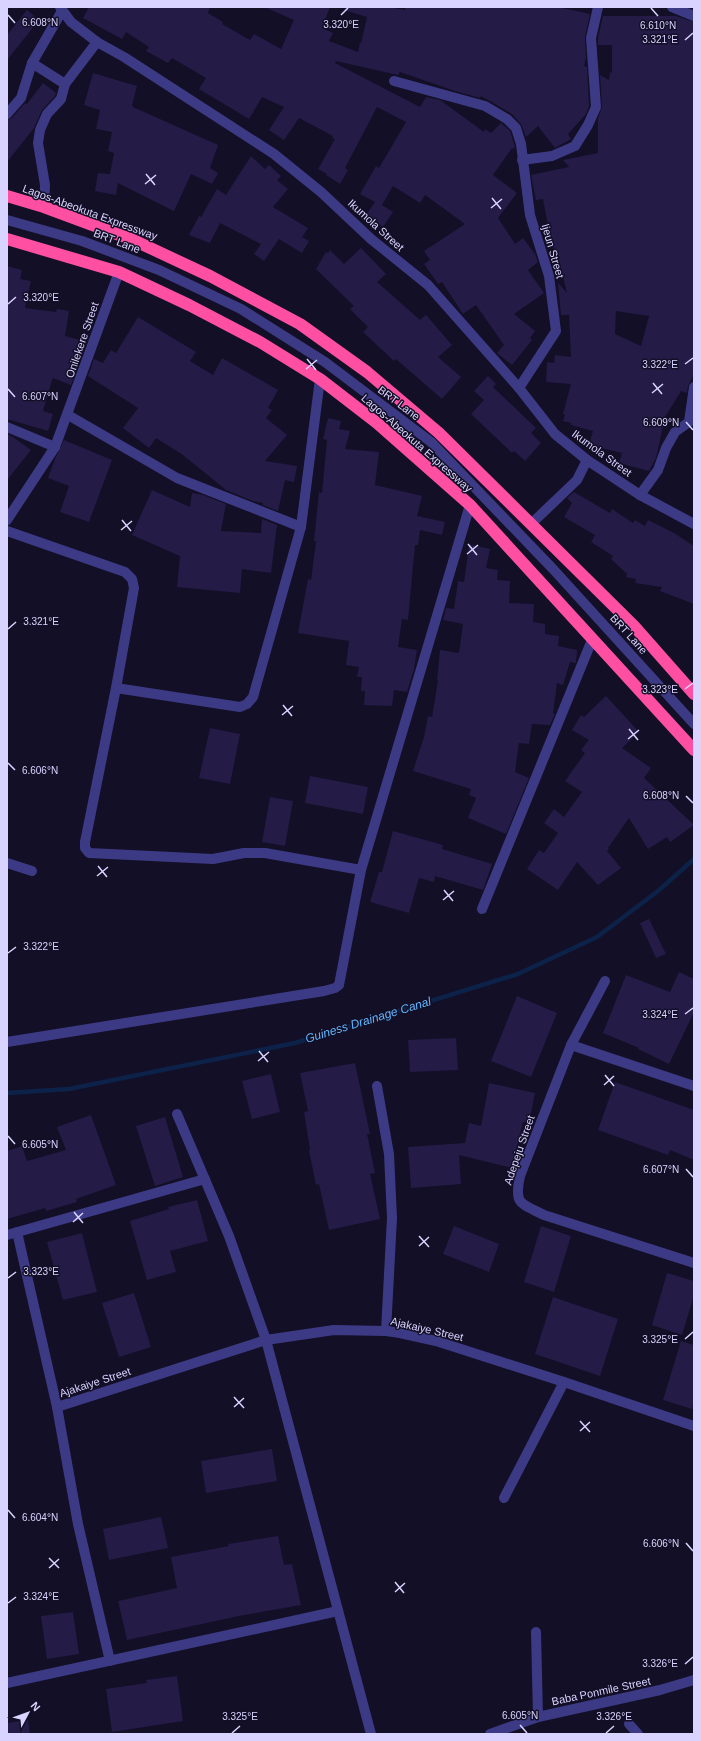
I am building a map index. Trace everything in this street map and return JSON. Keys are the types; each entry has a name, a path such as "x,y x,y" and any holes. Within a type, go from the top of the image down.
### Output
{"highway":[{"name":"Lagos-Abeokuta Expressway","path":"7,196 44,207 133,240 210,276 300,324 367,372 439,433 634,626 694,694"},
{"name":"Lagos-Abeokuta Expressway","path":"7,239 119,272 189,305 260,342 320,379 377,423 470,505 694,750"}],"street":[{"path":"522,160 552,156 575,146 588,125 596,107 591,38 598,7"},
{"path":"672,7 694,16"},
{"path":"7,114 21,98 32,63 61,9"},
{"name":"Ikumola Street","path":"61,9 70,22 97,42 274,154 321,192 371,239 428,286 519,388 555,434 587,460 640,495 694,524"},
{"path":"44,207 45,185 38,143 40,130 47,114 61,99 65,84 97,42"},
{"path":"32,63 65,84"},
{"name":"Ijeun Street","path":"394,81 485,106 498,113 516,128 521,144 530,215 549,276 556,331 519,388"},
{"name":"BRT Lane","path":"7,220 82,241 159,270 241,309 325,362 431,442 553,569 694,724"},
{"name":"Onilekere Street","path":"7,520 55,447 68,415 119,272"},
{"path":"116,688 240,707 247,704 252,697 301,527 320,379"},
{"path":"640,495 658,470 666,448 675,432 689,422 694,387"},
{"path":"68,415 177,478 301,527"},
{"path":"7,427 55,447"},
{"path":"531,524 577,480 587,460"},
{"path":"7,1042 317,992 335,988 339,985 361,870 470,505"},
{"path":"7,531 125,572 132,579 134,588 116,688 85,842 85,848 89,853 213,859 244,853 265,853 361,870"},
{"path":"482,909 592,640"},
{"path":"7,863 32,871"},
{"name":"Adepeju Street","path":"605,981 571,1045 520,1176 517,1193 518,1199 522,1204 544,1215 694,1263"},
{"path":"571,1045 694,1086"},
{"path":"377,1086 389,1154 392,1211 390,1278 386,1331"},
{"path":"177,1114 229,1236 266,1340 371,1734"},
{"path":"7,1235 205,1179"},
{"path":"17,1232 57,1407 78,1524 110,1661"},
{"name":"Ajakaiye Street","path":"57,1407 266,1340 334,1330 386,1331 436,1341 694,1426"},
{"path":"504,1498 564,1382"},
{"path":"7,1683 338,1612"},
{"path":"536,1632 538,1717"},
{"name":"Baba Ponmile Street","path":"490,1734 538,1717 626,1698 694,1680"},
{"path":"630,1724 638,1734"}],"building":[{"path":"89,7 210,7 208,13 223,22 222,24 250,40 254,34 281,49 294,20 264,7 330,7 322,28 333,33 329,41 358,52 367,17 344,10 345,7 388,7 405,10 405,7 558,7 590,14 585,37 586,58 584,66 587,67 589,106 586,114 568,134 571,139 555,148 538,126 526,137 521,124 512,114 481,96 480,98 455,91 400,72 398,75 336,61 335,63 420,107 426,97 440,100 484,132 485,129 491,133 501,123 510,131 515,147 513,149 512,148 493,175 517,193 498,218 515,244 523,238 535,254 538,262 528,270 544,293 514,314 535,331 530,338 532,340 512,365 497,353 504,345 476,305 463,314 442,282 438,284 424,264 430,260 424,251 465,224 425,195 420,203 393,186 382,205 393,212 383,227 366,215 375,202 360,194 376,166 379,168 406,122 377,107 345,168 348,170 340,184 318,169 335,139 332,138 333,136 299,118 284,140 269,130 284,107 262,97 249,119 199,89 206,78 172,58 168,63 146,51 149,47 126,32 122,39 83,18"},
{"path":"27,10 39,20 7,60 7,35"},
{"path":"603,16 676,16 694,22 694,374 688,386 687,393 681,391 665,417 656,458 649,471 619,463 622,453 589,445 593,431 571,425 571,423 563,421 565,415 563,414 571,384 546,382 547,362 554,363 555,355 571,357 569,315 561,315 558,283 567,293 559,261 557,261 550,235 543,199 536,200 531,175 569,167 563,160 598,153 598,118 602,107 600,75 609,80 610,72 612,73 612,45 598,45","holes":["616,311 649,316 641,346 615,334"]},
{"path":"93,73 137,86 132,105 133,107 218,145 210,168 218,173 212,184 191,174 174,211 118,183 116,195 95,191 98,173 110,174 114,153 108,151 112,132 96,129 100,110 84,105"},
{"path":"43,83 56,93 55,96 42,110 34,128 7,162 7,120 12,118 25,103 27,104"},
{"path":"251,156 265,169 269,165 281,176 277,180 288,189 273,207 308,228 302,237 309,241 302,253 279,239 264,261 254,254 261,244 220,223 210,243 189,235 199,216 201,217 217,189 226,195"},
{"path":"361,248 386,274 377,282 420,320 426,315 452,345 438,357 461,377 442,399 396,359 394,361 363,332 368,327 350,309 354,306 316,269 326,252 328,253 330,250 344,264"},
{"path":"7,266 22,270 20,279 31,281 25,308 56,312 57,309 69,311 65,336 80,340 77,352 82,354 71,385 53,378 52,380 43,411 53,414 48,431 7,419"},
{"path":"138,317 196,352 190,361 213,375 222,358 278,390 268,408 272,410 266,418 287,435 265,461 297,466 294,482 285,480 278,511 263,505 263,503 253,501 226,490 183,455 156,438 149,448 123,428 138,408 88,376 94,359 103,363 111,350 116,353"},
{"path":"488,376 496,384 493,387 536,428 531,433 541,443 525,461 514,451 512,453 471,414 484,400 474,391"},
{"path":"328,418 341,421 339,429 350,431 345,449 379,452 375,485 422,496 417,516 445,522 442,535 420,530 418,545 415,545 408,620 402,619 398,647 417,650 414,669 407,692 394,690 392,706 364,705 365,691 361,691 362,677 357,677 359,667 346,665 349,641 298,633 308,579 311,580 316,541 314,541 319,492 322,493 327,440 323,439"},
{"path":"7,434 31,450 7,480"},
{"path":"64,440 112,460 89,522 60,512 69,486 48,478"},
{"path":"152,490 190,507 192,493 203,495 226,504 221,531 261,533 262,519 277,525 271,573 242,569 240,593 177,587 180,556 132,535"},
{"path":"574,492 610,513 612,509 633,523 635,520 645,526 648,520 674,533 694,546 694,604 660,591 662,587 635,583 636,579 626,577 627,574 611,559 613,556 591,542 595,535 564,517 572,503 567,498"},
{"path":"472,545 490,549 486,568 498,570 497,580 510,581 509,603 534,604 533,622 545,624 545,634 559,636 558,646 577,650 576,663 570,662 563,685 557,683 553,714 555,714 550,725 532,724 529,744 519,743 515,772 529,778 506,834 468,818 476,798 469,795 471,789 413,771 424,737 428,716 432,717 438,680 440,650 459,653 463,624 443,620 446,608 454,609 458,581 464,582 469,546"},
{"path":"606,696 639,732 622,748 651,768 644,778 694,825 670,842 667,837 648,849 629,818 607,851 621,868 598,885 577,862 558,890 527,869 539,850 544,853 558,833 544,823 554,809 564,817 582,792 565,781 585,753 581,750 589,740 572,730 581,715 584,717"},
{"path":"210,728 240,734 230,784 199,778"},
{"path":"310,776 368,787 363,814 305,803"},
{"path":"270,797 293,801 285,846 262,842"},
{"path":"393,831 443,845 442,849 492,864 483,890 435,876 434,882 419,878 409,913 370,902 379,872 382,872"},
{"path":"649,919 666,954 656,958 640,923"},
{"path":"679,972 694,979 694,1012 669,1064 638,1049 639,1048 603,1033 626,975 670,992"},
{"path":"517,996 557,1013 531,1077 491,1061"},
{"path":"456,1038 458,1070 410,1072 408,1040"},
{"path":"355,1063 370,1134 367,1134 375,1173 370,1174 380,1219 329,1230 319,1184 316,1185 309,1151 304,1112 308,1111 300,1073"},
{"path":"271,1074 280,1112 252,1119 242,1081"},
{"path":"615,1082 694,1110 694,1160 670,1150 668,1155 598,1130"},
{"path":"489,1083 535,1093 529,1123 523,1122 512,1168 459,1155 461,1184 411,1188 408,1147 465,1143 469,1123 481,1126"},
{"path":"91,1115 116,1185 76,1199 77,1202 46,1211 45,1208 7,1219 7,1151 22,1146 27,1161 66,1150 57,1127"},
{"path":"165,1117 183,1177 155,1186 136,1126"},
{"path":"197,1200 208,1241 170,1251 176,1272 147,1280 130,1221 169,1209 168,1207"},
{"path":"454,1226 499,1244 489,1272 443,1254"},
{"path":"541,1226 571,1236 554,1292 524,1282"},
{"path":"82,1233 97,1292 63,1300 47,1242"},
{"path":"667,1273 694,1281 694,1295 682,1335 652,1325"},
{"path":"134,1293 151,1347 119,1357 102,1303"},
{"path":"553,1297 618,1319 600,1376 535,1354"},
{"path":"681,1341 694,1345 694,1402 692,1409 663,1400"},
{"path":"272,1449 277,1481 206,1493 201,1461"},
{"path":"161,1517 168,1548 109,1560 103,1529"},
{"path":"278,1536 284,1565 292,1564 301,1605 239,1616 127,1640 118,1601 177,1588 171,1557 229,1546 228,1544"},
{"path":"73,1612 79,1654 47,1659 41,1616"},
{"path":"177,1676 183,1721 112,1732 106,1689 147,1683 146,1680"},
{"path":"28,1720 30,1734 7,1734 7,1723"}],"waterway":[{"name":"Guiness Drainage Canal","path":"7,1093 69,1089 295,1043 518,974 597,937 658,891 694,859"}]}
